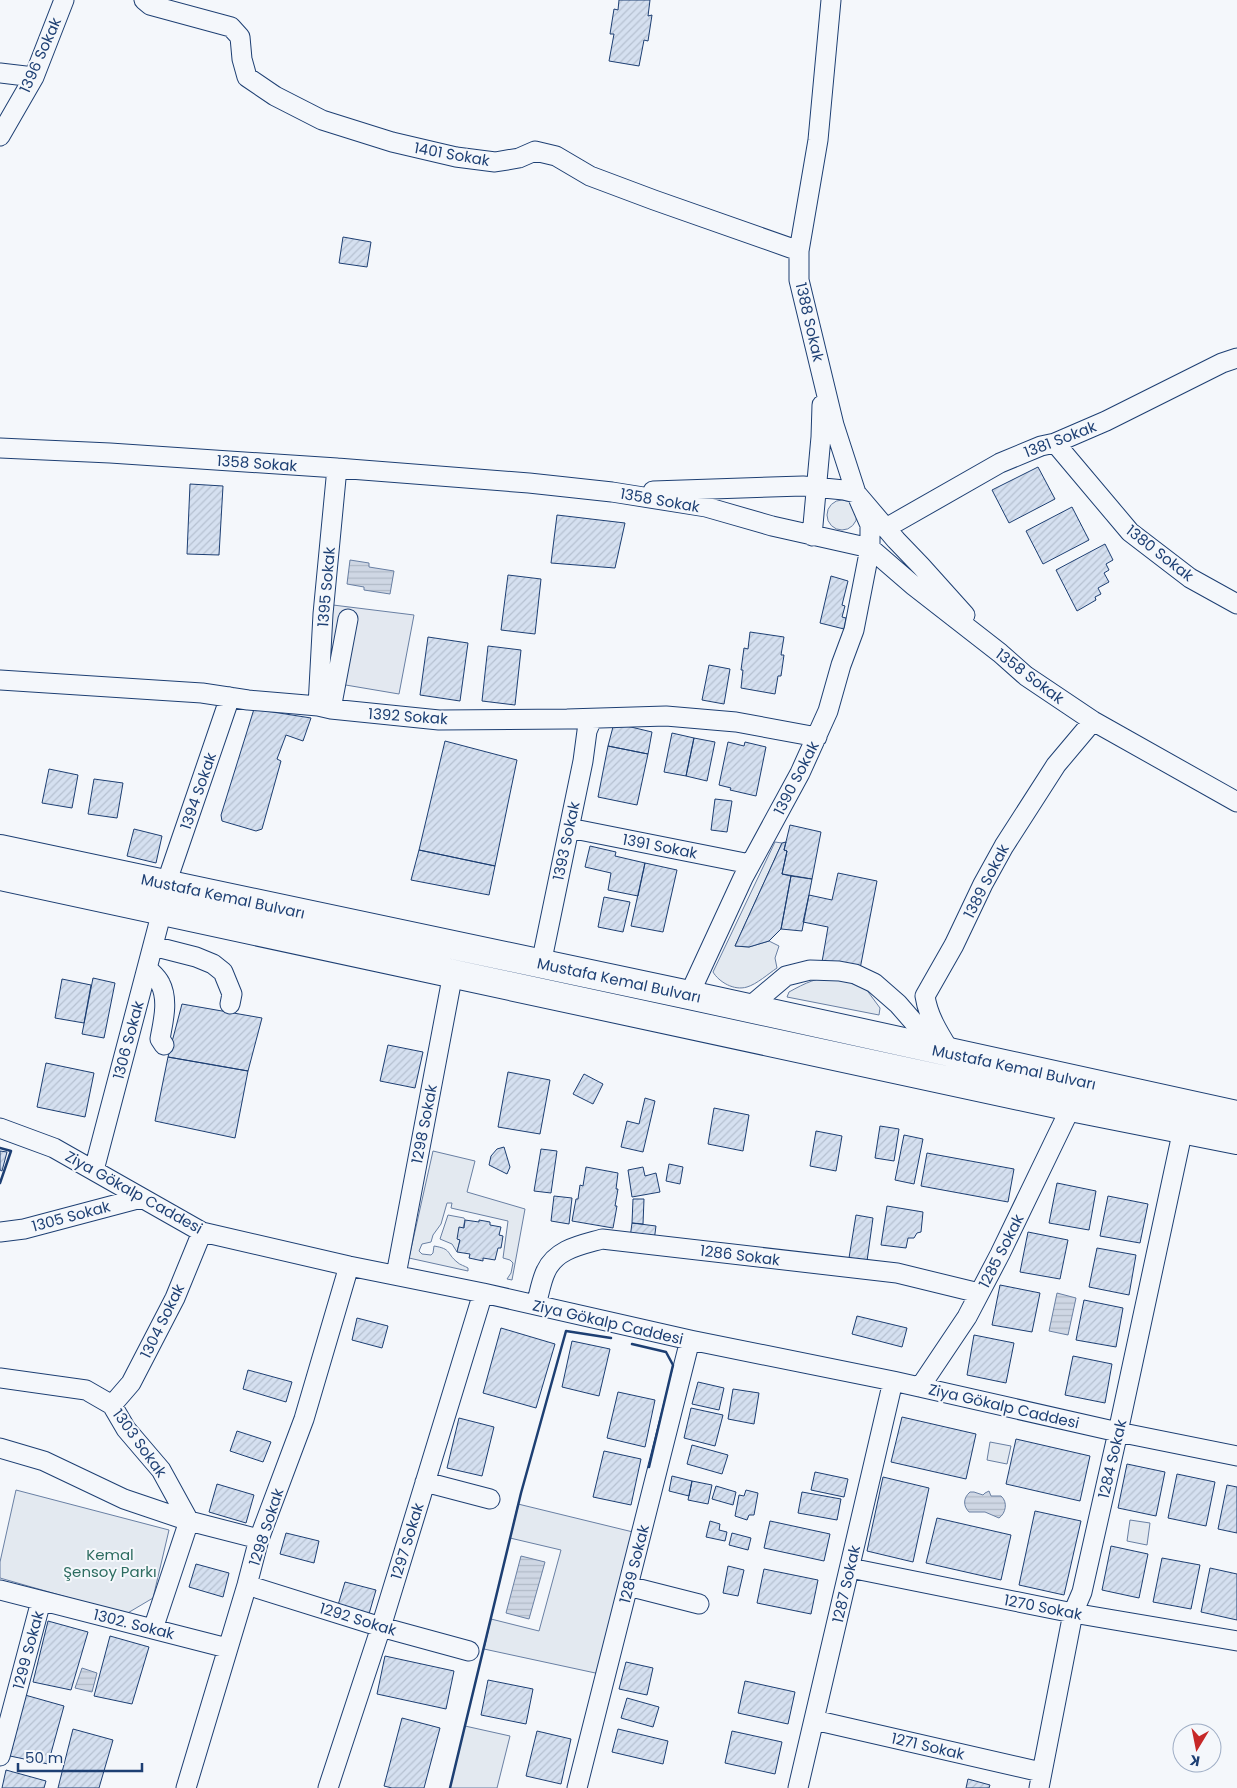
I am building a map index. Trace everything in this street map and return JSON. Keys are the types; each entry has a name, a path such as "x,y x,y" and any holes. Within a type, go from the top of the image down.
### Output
{"highway":[{"name":"Mustafa Kemal Bulvarı","path":"0,849 689,995 1237,1115"},
{"name":"Mustafa Kemal Bulvarı","path":"0,876 1070,1107 1237,1140"}],"street":[{"name":"1396 Sokak","path":"0,136 34,77 64,0"},
{"name":"1401 Sokak","path":"144,0 150,5 231,27 240,37 242,59 247,77 275,96 322,120 392,142 466,158 495,162 519,158 535,151 556,156 590,176 799,250"},
{"name":"1388 Sokak","path":"831,0 818,140 799,250 799,280 834,426 856,493 870,525 870,548"},
{"path":"0,73 34,77"},
{"name":"1381 Sokak","path":"886,528 1000,463 1041,446 1055,443 1106,421 1222,363 1237,358"},
{"path":"812,536 821,437 823,381"},
{"name":"1380 Sokak","path":"1055,443 1130,532 1190,578 1237,604"},
{"name":"1358 Sokak","path":"0,448 110,453 337,468 529,483 612,492 706,508 812,536 870,548 1026,676 1093,721 1237,802"},
{"name":"1395 Sokak","path":"324,708 323,614 337,468"},
{"path":"612,492 803,486 856,493 896,540 1000,653"},
{"name":"1390 Sokak","path":"689,995 750,864 800,772 828,711 841,665 854,630 870,548"},
{"path":"324,708 348,619"},
{"name":"1392 Sokak","path":"0,680 202,693 438,720 592,719 666,716 736,722 817,737"},
{"name":"1394 Sokak","path":"166,884 230,697"},
{"name":"1393 Sokak","path":"541,964 583,761 587,731 592,719"},
{"name":"1389 Sokak","path":"944,1052 925,996 954,945 983,884 1004,846 1056,765 1093,721"},
{"name":"1391 Sokak","path":"569,828 750,864"},
{"name":"1306 Sokak","path":"94,1170 162,911"},
{"path":"153,946 196,957 213,964 222,972 232,994 230,1004"},
{"path":"147,968 160,982 164,994 164,1020 160,1038 164,1045"},
{"path":"748,1008 786,976 810,970 839,971 855,974 874,983 898,1004 944,1052"},
{"name":"1298 Sokak","path":"396,1275 452,974"},
{"name":"1285 Sokak","path":"920,1387 967,1317 1000,1254 1070,1107"},
{"name":"Ziya Gökalp Caddesi","path":"0,1128 54,1148 202,1232 690,1340 893,1381 1118,1432 1237,1456"},
{"name":"1284 Sokak","path":"1040,1780 1073,1613 1082,1592 1183,1129"},
{"name":"1305 Sokak","path":"0,1232 24,1229 141,1198"},
{"name":"1304 Sokak","path":"112,1405 131,1383 171,1306 202,1232"},
{"name":"1286 Sokak","path":"536,1306 545,1272 554,1258 572,1247 602,1239 897,1273 979,1293"},
{"name":"1298 Sokak","path":"186,1788 259,1539 304,1419 349,1266"},
{"name":"1297 Sokak","path":"328,1788 381,1627 483,1293"},
{"name":"1289 Sokak","path":"577,1788 690,1340"},
{"name":"1303 Sokak","path":"0,1378 86,1390 112,1405 126,1429 161,1470 189,1521"},
{"name":"1287 Sokak","path":"798,1788 893,1381"},
{"path":"0,1448 44,1461 124,1499 189,1521 259,1539"},
{"path":"425,1482 490,1499"},
{"path":"153,1628 189,1521"},
{"name":"1270 Sokak","path":"850,1568 1073,1613 1237,1641"},
{"name":"1292 Sokak","path":"247,1585 381,1627 469,1650"},
{"path":"628,1586 699,1604"},
{"name":"1302. Sokak","path":"0,1590 227,1648"},
{"name":"1299 Sokak","path":"0,1756 41,1601"},
{"name":"1271 Sokak","path":"814,1720 1040,1780"}],"green space":[{"path":"842,500 853,504 857,515 853,526 842,530 831,526 827,515 831,504"},
{"path":"775,842 782,843 735,946 749,947 769,941 779,946 775,958 777,968 751,986 742,988 732,987 719,979 713,972"},
{"path":"837,976 866,989 880,1008 879,1015 787,997 789,992 806,983"},
{"path":"433,1151 475,1161 467,1192 525,1209 512,1280 507,1279 511,1273 513,1263 503,1258 508,1221 451,1208 452,1203 447,1203 441,1224 433,1235 431,1242 422,1244 419,1251 422,1254 431,1255 434,1246 444,1248 458,1263 468,1268 468,1271 409,1258"},
{"path":"448,1215 464,1218 465,1220 457,1252 452,1244 440,1239"},
{"path":"990,1442 1011,1446 1007,1464 987,1460"},
{"name":"Kemal Şensoy Parkı","path":"16,1490 169,1530 153,1598 126,1614 0,1578 0,1562"},
{"path":"518,1504 633,1532 600,1674 484,1649 491,1619 539,1631 561,1550 510,1538"},
{"path":"1130,1520 1150,1523 1147,1545 1127,1541"},
{"path":"465,1726 510,1736 497,1788 450,1788"}],"shaded area":[{"path":"350,560 369,563 369,567 394,571 390,594 364,590 364,587 347,584"},
{"path":"333,605 414,615 399,694 322,681"},
{"path":"1057,1293 1076,1298 1068,1335 1049,1331"},
{"path":"989,1491 991,1496 1001,1496 1005,1501 1005,1507 1001,1516 999,1518 985,1512 969,1512 965,1502 968,1494 974,1492 983,1495"},
{"path":"521,1556 545,1562 529,1619 506,1613"},
{"path":"82,1668 97,1673 92,1692 75,1688"}],"building":[{"path":"619,0 650,0 648,16 652,15 648,41 644,40 639,66 609,61 614,34 610,34 614,9 618,10"},
{"path":"343,237 371,242 367,267 339,263"},
{"path":"1038,467 1055,499 1009,523 992,490"},
{"path":"190,484 223,486 219,555 187,554"},
{"path":"1072,507 1089,540 1043,564 1026,531"},
{"path":"557,515 625,523 615,568 551,563"},
{"path":"1105,544 1113,560 1106,564 1109,570 1104,573 1109,582 1098,588 1101,594 1095,597 1096,600 1077,611 1056,570"},
{"path":"508,575 541,579 535,634 501,630"},
{"path":"831,576 848,581 842,605 845,606 842,617 846,618 844,629 820,623"},
{"path":"750,632 784,637 781,655 784,655 781,676 778,676 775,694 741,688 744,648 748,649"},
{"path":"428,637 468,643 460,701 420,695"},
{"path":"488,646 521,650 515,705 482,701"},
{"path":"709,665 730,669 724,704 702,700"},
{"path":"254,709 311,718 303,741 286,735 277,759 281,761 262,829 256,831 222,821 221,815"},
{"path":"614,723 652,732 648,754 608,746"},
{"path":"672,733 694,738 686,776 664,772"},
{"path":"694,738 715,742 707,781 686,776"},
{"path":"445,741 517,760 495,866 419,850"},
{"path":"728,742 744,746 745,742 766,747 756,796 730,790 731,788 719,785"},
{"path":"608,746 648,754 637,805 598,797"},
{"path":"49,769 78,775 72,808 42,803"},
{"path":"94,779 123,783 117,818 88,814"},
{"path":"715,799 732,801 727,832 711,830"},
{"path":"790,825 821,832 812,879 782,874 787,851 784,850"},
{"path":"134,829 162,836 156,863 127,856"},
{"path":"786,842 784,850 787,851 782,874 791,876 781,929 769,941 749,947 735,946 782,843"},
{"path":"590,846 616,852 615,856 645,863 638,896 608,890 611,873 585,867"},
{"path":"419,850 495,866 489,895 411,880"},
{"path":"645,863 677,870 663,932 631,926"},
{"path":"838,873 877,881 860,969 822,962 828,927 803,922 809,895 832,900"},
{"path":"791,876 812,879 802,931 781,929"},
{"path":"604,897 630,902 623,932 598,927"},
{"path":"93,978 115,983 104,1038 82,1034"},
{"path":"62,979 91,985 84,1023 55,1018"},
{"path":"182,1004 262,1018 248,1071 168,1057"},
{"path":"388,1045 423,1052 415,1088 380,1081"},
{"path":"168,1057 248,1071 235,1138 155,1121"},
{"path":"46,1063 94,1073 85,1117 37,1107"},
{"path":"508,1072 550,1080 540,1134 498,1127"},
{"path":"584,1074 603,1084 593,1104 573,1094"},
{"path":"645,1098 655,1101 643,1152 621,1147 627,1121 639,1124"},
{"path":"714,1108 749,1115 743,1151 708,1144"},
{"path":"880,1126 899,1129 894,1161 875,1158"},
{"path":"816,1131 842,1136 836,1171 810,1166"},
{"path":"904,1135 923,1139 914,1184 895,1180"},
{"path":"504,1147 510,1167 507,1174 489,1165 491,1156 497,1149"},
{"path":"541,1149 557,1151 551,1193 534,1191"},
{"path":"0,1151 7,1152 2,1171 0,1170"},
{"path":"927,1153 1014,1169 1008,1202 921,1186"},
{"path":"669,1164 683,1167 680,1184 666,1181"},
{"path":"586,1167 618,1173 615,1206 617,1206 613,1228 572,1221 580,1185 583,1186"},
{"path":"643,1167 645,1176 656,1173 660,1192 632,1197 628,1170"},
{"path":"1057,1183 1096,1191 1089,1230 1049,1223"},
{"path":"554,1196 572,1198 569,1224 551,1221"},
{"path":"1108,1196 1148,1204 1140,1243 1100,1236"},
{"path":"633,1199 644,1199 643,1224 632,1223"},
{"path":"887,1206 923,1212 921,1232 917,1233 914,1238 908,1238 906,1248 881,1245"},
{"path":"856,1215 873,1218 867,1261 849,1258"},
{"path":"465,1220 490,1222 490,1225 501,1227 499,1235 503,1236 501,1248 498,1248 495,1260 483,1258 483,1261 469,1258 470,1254 457,1252 460,1240 457,1239 459,1227 464,1228"},
{"path":"632,1223 656,1226 654,1241 630,1238"},
{"path":"1028,1232 1068,1240 1060,1279 1020,1272"},
{"path":"1097,1248 1136,1255 1129,1295 1089,1287"},
{"path":"1000,1285 1040,1293 1032,1332 992,1325"},
{"path":"1084,1300 1123,1308 1116,1347 1076,1340"},
{"path":"857,1316 907,1328 902,1347 852,1334"},
{"path":"357,1318 388,1326 382,1348 352,1340"},
{"path":"501,1328 555,1344 536,1408 483,1393"},
{"path":"974,1335 1014,1343 1006,1383 967,1375"},
{"path":"572,1341 610,1349 599,1396 562,1387"},
{"path":"1073,1356 1112,1364 1105,1403 1065,1395"},
{"path":"248,1370 292,1382 286,1402 243,1389"},
{"path":"698,1382 724,1388 719,1410 692,1404"},
{"path":"733,1389 759,1393 754,1424 728,1419"},
{"path":"618,1392 655,1400 645,1447 607,1438"},
{"path":"691,1408 723,1415 715,1446 684,1438"},
{"path":"902,1417 976,1434 966,1479 891,1462"},
{"path":"459,1418 494,1427 482,1476 447,1468"},
{"path":"237,1431 271,1442 263,1462 230,1451"},
{"path":"1016,1439 1090,1456 1080,1501 1006,1484"},
{"path":"692,1445 728,1455 722,1474 687,1464"},
{"path":"604,1451 641,1459 631,1505 593,1497"},
{"path":"1127,1464 1165,1472 1156,1516 1118,1508"},
{"path":"815,1472 848,1479 844,1497 811,1490"},
{"path":"1177,1474 1215,1482 1206,1526 1168,1518"},
{"path":"672,1476 692,1481 689,1496 669,1491"},
{"path":"883,1477 929,1488 913,1562 867,1551"},
{"path":"692,1481 712,1485 708,1504 688,1500"},
{"path":"217,1484 254,1495 246,1523 209,1512"},
{"path":"1227,1485 1237,1487 1237,1533 1218,1529"},
{"path":"716,1486 736,1492 733,1505 712,1499"},
{"path":"746,1490 758,1493 754,1515 749,1515 747,1520 735,1516 739,1495 744,1496"},
{"path":"802,1492 841,1499 837,1520 798,1513"},
{"path":"1035,1511 1081,1521 1064,1595 1019,1585"},
{"path":"937,1518 1011,1535 1001,1580 926,1563"},
{"path":"710,1521 720,1524 719,1530 727,1532 725,1541 706,1537"},
{"path":"770,1521 830,1534 824,1561 764,1548"},
{"path":"286,1533 319,1541 314,1563 280,1554"},
{"path":"732,1533 751,1538 748,1550 729,1545"},
{"path":"1111,1546 1148,1554 1139,1598 1102,1590"},
{"path":"1162,1558 1200,1565 1191,1609 1153,1602"},
{"path":"196,1564 229,1573 223,1597 189,1587"},
{"path":"728,1566 744,1570 738,1596 723,1593"},
{"path":"1210,1568 1237,1574 1237,1620 1201,1612"},
{"path":"764,1569 818,1580 811,1614 757,1603"},
{"path":"345,1582 376,1590 369,1614 338,1605"},
{"path":"48,1621 88,1632 71,1690 33,1682"},
{"path":"110,1636 149,1647 132,1704 94,1696"},
{"path":"385,1656 454,1671 446,1709 377,1694"},
{"path":"626,1662 653,1668 647,1695 619,1689"},
{"path":"488,1680 533,1689 526,1724 481,1715"},
{"path":"745,1681 795,1692 788,1724 738,1713"},
{"path":"25,1695 64,1706 48,1764 10,1756"},
{"path":"627,1698 659,1707 653,1727 621,1718"},
{"path":"402,1718 440,1728 424,1788 392,1788 384,1786"},
{"path":"73,1729 113,1740 99,1788 58,1788"},
{"path":"618,1729 668,1741 663,1764 612,1752"},
{"path":"537,1731 571,1739 561,1784 526,1776"},
{"path":"732,1731 782,1742 775,1774 725,1763"},
{"path":"6,1770 46,1781 44,1788 2,1788"},
{"path":"968,1779 990,1785 989,1788 966,1788"}],"wall":[{"path":"0,1148 11,1151 0,1183"},
{"path":"450,1788 521,1493 566,1331 611,1338"},
{"path":"632,1344 666,1352 673,1365 649,1467"}]}
